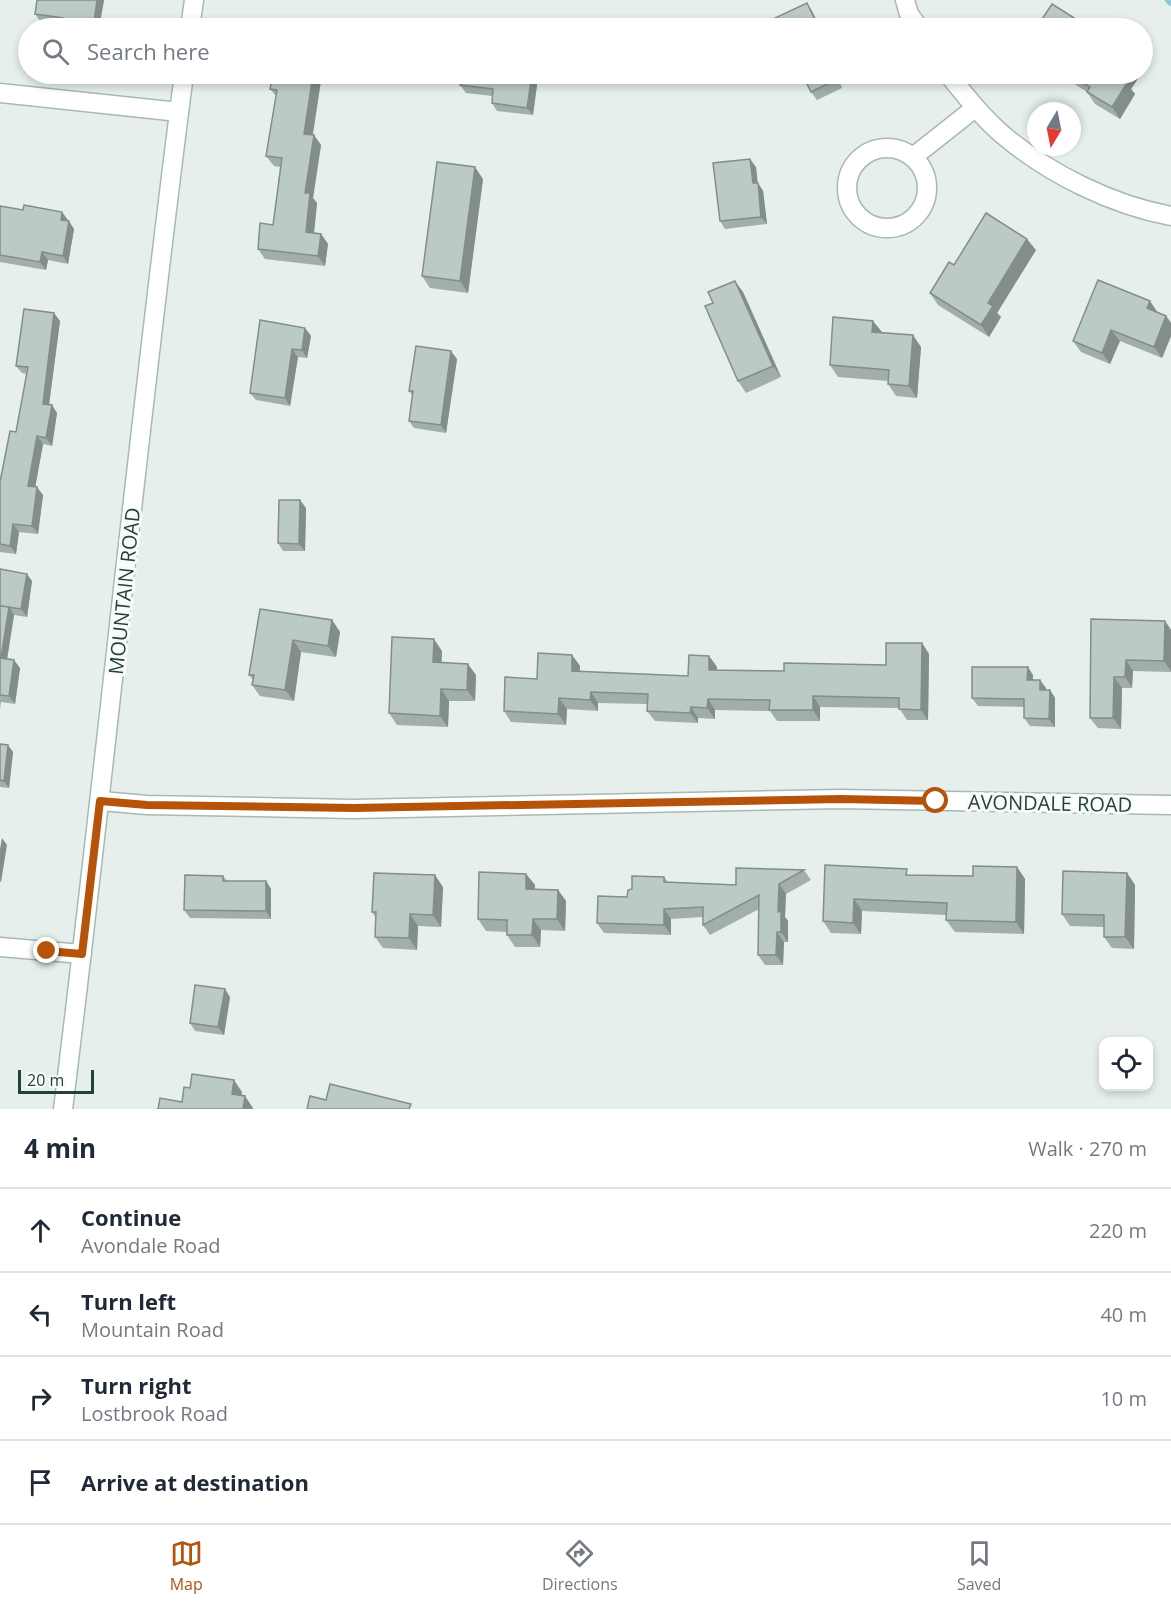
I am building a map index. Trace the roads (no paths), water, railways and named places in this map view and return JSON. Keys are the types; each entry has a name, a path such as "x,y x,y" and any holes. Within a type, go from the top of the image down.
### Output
{"street":[{"path":"191,18 194,0"},
{"path":"905,0 912,18"},
{"name":"MOUNTAIN ROAD","path":"63,1109 183,84"},
{"path":"956,84 975,108 1004,136 1046,165 1093,192 1147,212 1171,216"},
{"path":"0,93 179,112"},
{"path":"913,157 975,108"},
{"path":"889,147 902,150 913,157 922,167 927,180 927,194 918,213 902,225 889,228 875,227 862,220 853,211 847,193 849,174 855,163 864,154 876,148 889,147"},
{"name":"AVONDALE ROAD","path":"100,801 147,805 354,808 841,799 1171,805"},
{"path":"0,947 82,954"}]}
